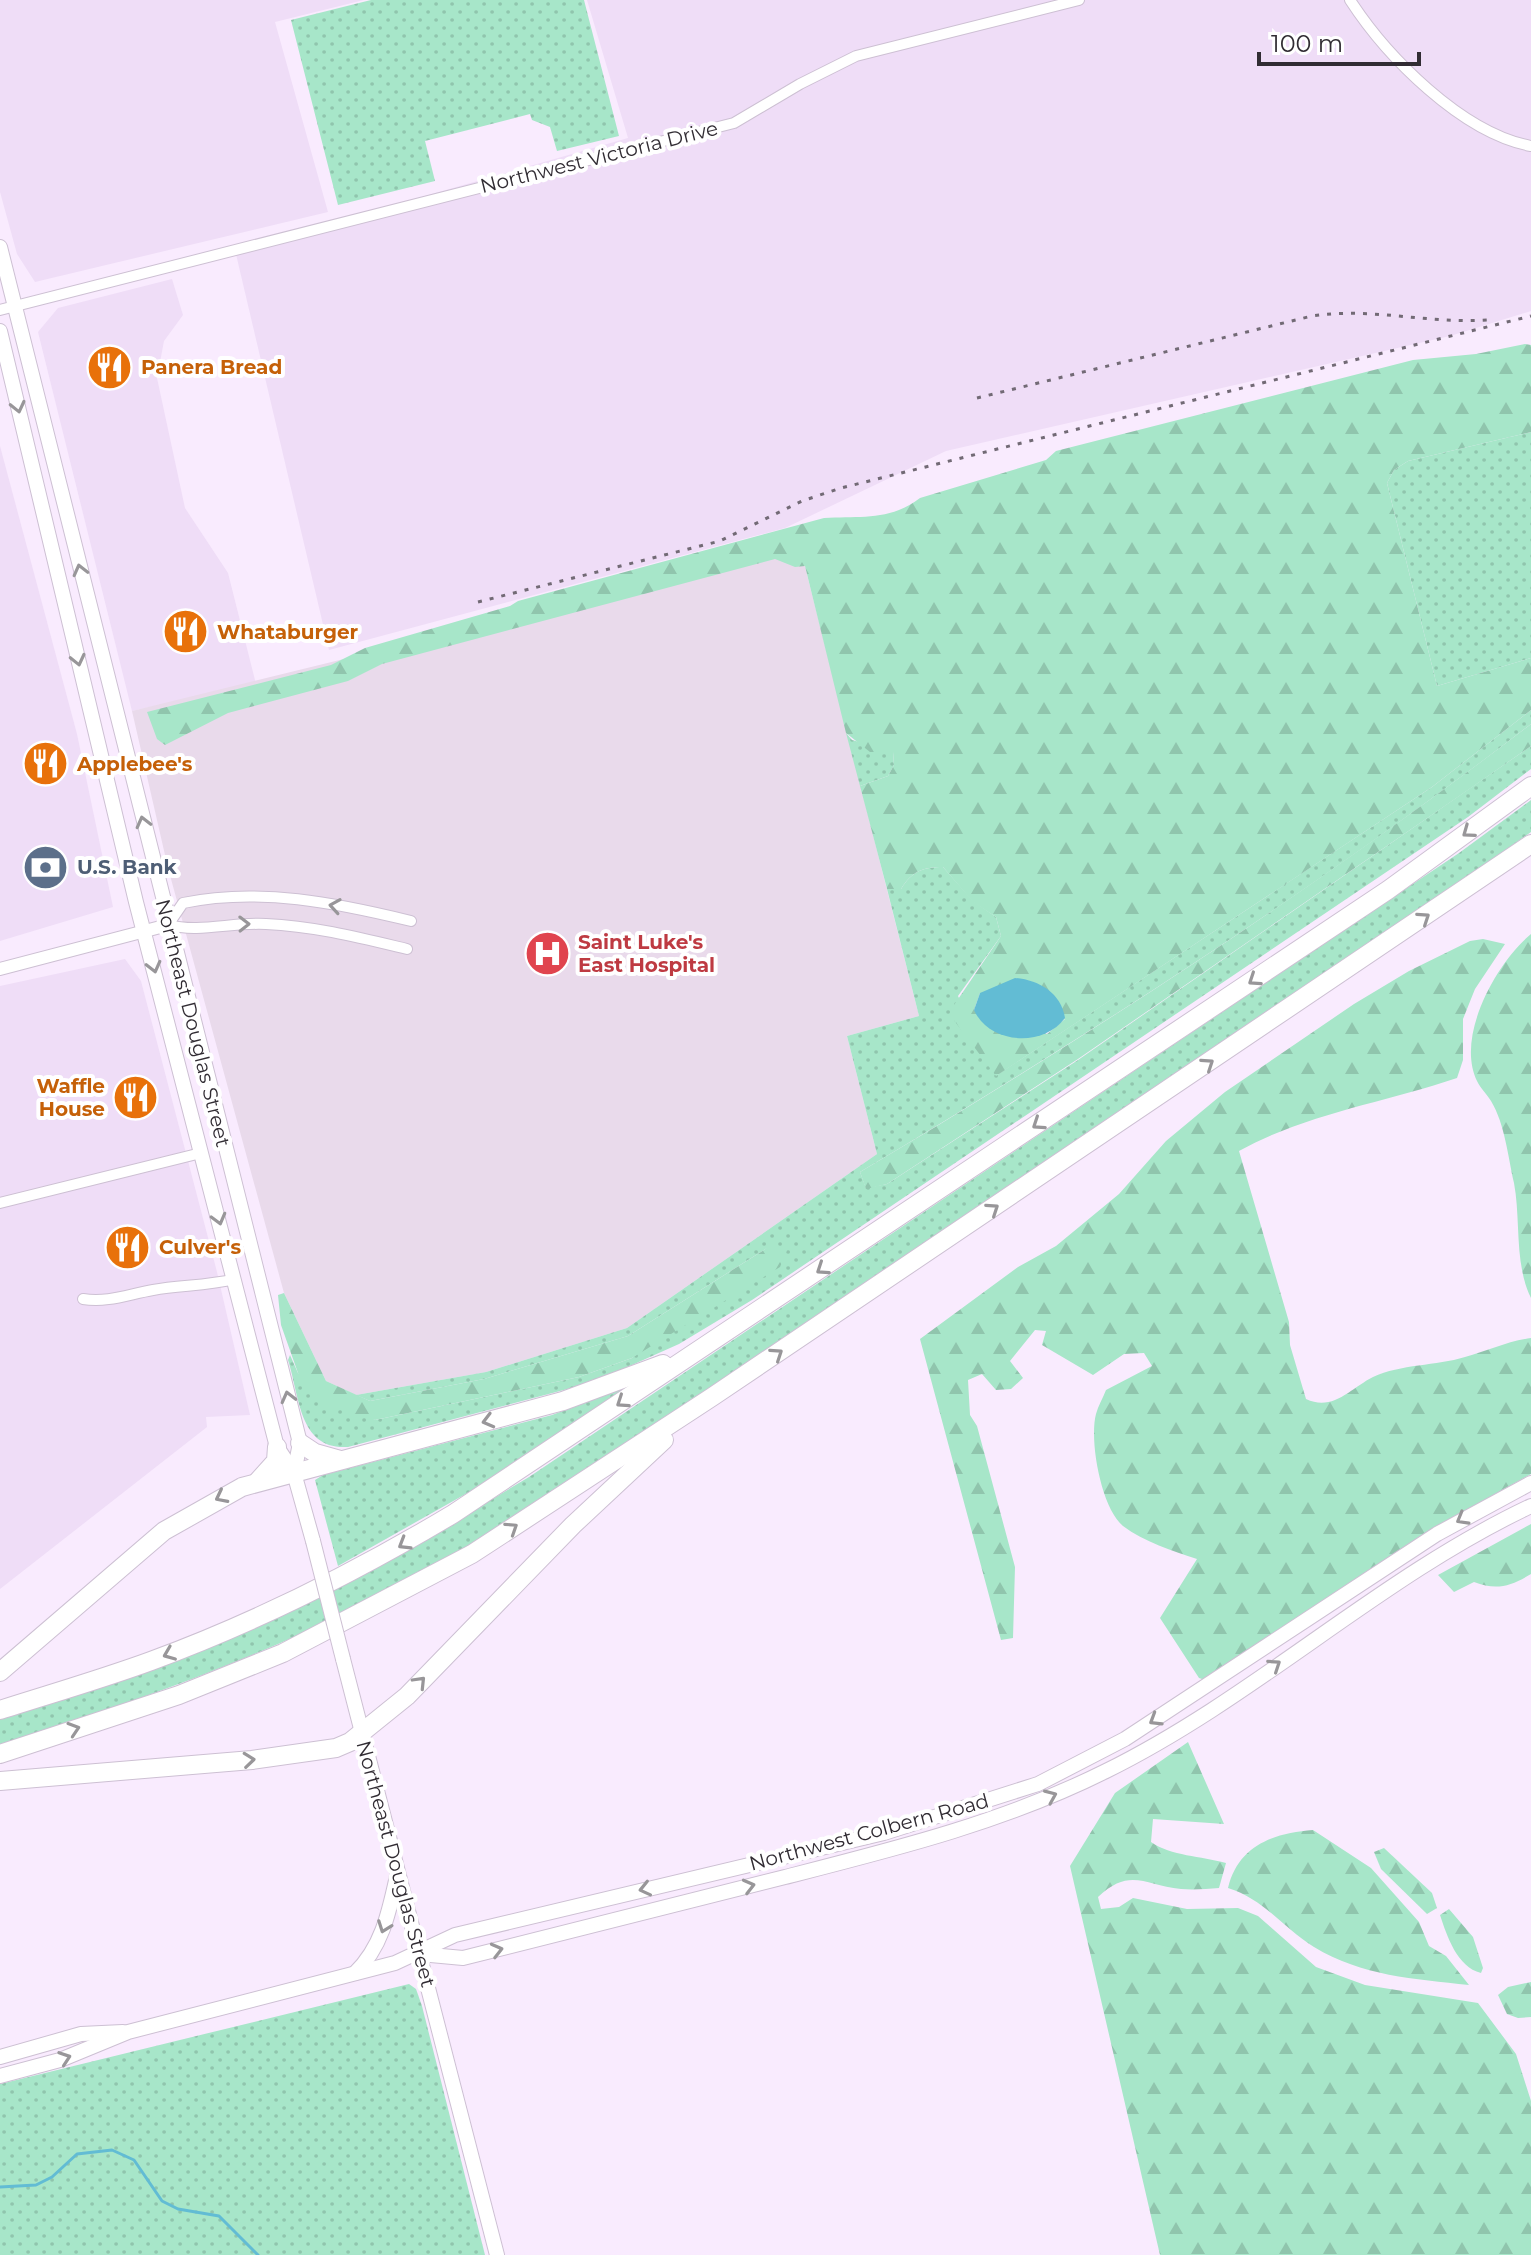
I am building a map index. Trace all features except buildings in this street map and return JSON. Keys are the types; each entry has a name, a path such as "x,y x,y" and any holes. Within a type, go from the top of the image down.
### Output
{"highway":[{"path":"0,1710 190,1646 298,1599 376,1560 453,1514 1388,890 1531,786"},
{"path":"0,1754 179,1695 283,1653 384,1603 472,1554 712,1397 1531,844"},
{"path":"0,1672 164,1531 197,1510 257,1483 595,1391 653,1369 733,1328"},
{"path":"0,1781 290,1755 336,1748 362,1734 407,1696 584,1514 712,1397"},
{"path":"300,1443 315,1453 343,1460"},
{"path":"257,1483 276,1461 277,1447"}],"main road":[{"name":"Northeast Douglas Street","path":"0,247 7,309 300,1443 294,1473"},
{"name":"Northeast Douglas Street","path":"0,331 144,931 201,1153 277,1447 294,1473 313,1541 497,2255"},
{"name":"Northwest Colbern Road","path":"128,2032 354,1974 420,1954 455,1935 884,1833 1038,1784 1125,1739 1437,1534 1531,1483"},
{"name":"Northwest Colbern Road","path":"420,1954 463,1958 865,1857 1012,1813 1073,1787 1152,1747 1447,1552 1531,1506"},
{"path":"1005,1795 1012,1813"},
{"path":"354,1974 366,1962 382,1935 398,1872"},
{"path":"0,2057 81,2034 128,2032"},
{"path":"0,2076 60,2060 128,2032"}],"street":[{"name":"Northwest Victoria Drive","path":"7,309 734,123 800,84 856,56 1079,0"},
{"path":"1350,0 1372,29 1444,101 1492,134 1531,146"},
{"path":"168,925 183,903 227,894 257,894 411,921"},
{"path":"0,969 168,925 190,930 239,923 271,924 333,931 407,949"},
{"path":"0,1203 201,1153"},
{"path":"83,1299 107,1301 155,1289 194,1288 235,1279"}],"shaded area":[{"path":"0,0 364,0 275,22 328,212 35,282 17,254 0,192"},
{"path":"587,0 1531,0 1531,311 1450,336 946,451 785,528 329,650 235,250 628,138"},
{"path":"172,279 183,315 164,341 157,378 185,508 228,573 256,684 132,711 38,332 58,308"},
{"path":"0,446 77,734 113,907 0,941"},
{"name":"Saint Luke's East Hospital","path":"800,547 919,1016 847,1036 877,1154 627,1328 486,1372 356,1395 326,1381 284,1293 168,868 132,711"},
{"path":"125,959 141,981 217,1272 250,1415 206,1417 207,1427 0,1589 0,986"}],"green space":[{"path":"371,0 584,0 619,136 557,151 550,127 532,120 530,114 425,141 435,181 338,205 291,20"},
{"path":"1531,345 1531,432 1408,461 1394,470 1387,483 1437,686 1531,658 1531,710 1432,787 996,1076 953,1019 952,1008 1001,936 996,917 973,902 943,867 919,871 901,889 887,889 860,786 888,776 894,765 893,752 870,752 846,733 805,566 795,567 775,559 382,664 348,681 228,713 165,745 157,739 147,712 331,665 365,648 510,606 518,601 824,518 862,517 897,511 920,498 1046,460 1056,451 1413,360","holes":["980,993 1065,1019 1047,1034 974,1010"]},
{"path":"1531,432 1531,658 1437,686 1387,483 1394,470 1408,461"},
{"path":"1531,710 1531,724 1286,902 1033,1067 860,1172 866,1188 887,1184 1078,1060 1531,746 1531,769 1468,817 752,1300 679,1344 594,1382 348,1447 332,1446 311,1431 299,1405 288,1360 290,1355 298,1373 375,1420 579,1377 632,1358 767,1248 628,1336 484,1379 370,1401 356,1395 486,1372 627,1328 877,1154 847,1036 919,1016 887,889 901,889 919,871 943,867 973,901 996,917 1001,936 958,996 997,1075 1432,787"},
{"path":"1531,724 1531,746 1078,1059 887,1184 866,1189 860,1172 1033,1067 1202,958 1368,844"},
{"path":"846,733 852,740 893,751 894,765 888,776 860,786"},
{"path":"1531,800 1531,832 1467,878 640,1437 466,1548 345,1613 261,1652 175,1686 0,1746 0,1717 160,1664 469,1513 529,1477 1459,853"},
{"path":"1531,934 1531,1298 1522,1271 1516,1197 1506,1141 1496,1110 1477,1081 1471,1043 1475,1022 1493,981 1505,962"},
{"path":"1483,939 1505,944 1475,989 1463,1019 1463,1060 1457,1078 1292,1127 1239,1151 1289,1322 1290,1345 1306,1399 1325,1403 1333,1401 1384,1373 1454,1360 1531,1338 1531,1474 1463,1512 1205,1680 1199,1678 1160,1618 1197,1559 1149,1541 1123,1526 1115,1517 1103,1490 1096,1456 1094,1426 1106,1390 1152,1366 1144,1353 1124,1354 1093,1375 1042,1345 1046,1331 1035,1330 1010,1361 1023,1378 1011,1389 996,1390 982,1374 968,1380 970,1415 977,1426 1015,1567 1013,1638 1001,1640 920,1339 1018,1267 1056,1246 1119,1194 1166,1141 1225,1092 1354,1004 1409,971 1470,941"},
{"path":"767,1248 787,1250 780,1267 632,1358 579,1377 375,1420 327,1405 298,1373 281,1325 278,1295 284,1293 326,1381 370,1401 484,1379 628,1336"},
{"path":"629,1388 471,1491 338,1566 315,1480 323,1475 552,1415"},
{"path":"1531,1524 1531,1574 1524,1578 1497,1587 1474,1582 1454,1592 1438,1575"},
{"path":"1188,1742 1224,1824 1153,1819 1151,1842 1177,1853 1226,1863 1219,1888 1181,1889 1129,1880 1109,1888 1098,1897 1101,1909 1119,1907 1133,1898 1187,1909 1238,1908 1258,1916 1316,1967 1365,1985 1478,2003 1516,2054 1531,2101 1531,2255 1160,2255 1070,1866 1115,1793"},
{"path":"1313,1830 1371,1868 1419,1922 1429,1946 1446,1956 1469,1985 1389,1975 1332,1957 1303,1939 1263,1906 1228,1888 1240,1862 1259,1844 1284,1834"},
{"path":"1384,1848 1432,1893 1437,1908 1427,1914 1381,1869 1374,1852"},
{"path":"1449,1909 1473,1937 1483,1968 1481,1973 1459,1958 1450,1941 1440,1915"},
{"path":"1531,1982 1531,2017 1518,2018 1507,2014 1498,1995 1508,1987"},
{"path":"409,1984 416,1989 422,2006 485,2255 0,2255 0,2084"}],"water":[{"path":"1015,978 1048,989 1059,1001 1065,1018 1055,1028 1030,1038 1017,1038 991,1030 981,1021 974,1010 980,993"}],"waterway":[{"path":"0,2187 36,2185 52,2177 77,2154 112,2150 134,2160 162,2201 178,2209 219,2216 258,2255"}],"railway":[{"path":"977,398 1312,316 1356,313 1487,320"},
{"path":"478,602 720,541 802,501 841,488 1531,316"}],"place":[{"name":"Panera Bread","path":"110,367"},
{"name":"Whataburger","path":"186,632"},
{"name":"Applebee's","path":"46,764"},
{"name":"U.S. Bank","path":"46,867"},
{"name":"Saint Luke's East Hospital","path":"547,953"},
{"name":"Waffle House","path":"136,1098"},
{"name":"Culver's","path":"128,1247"}]}
